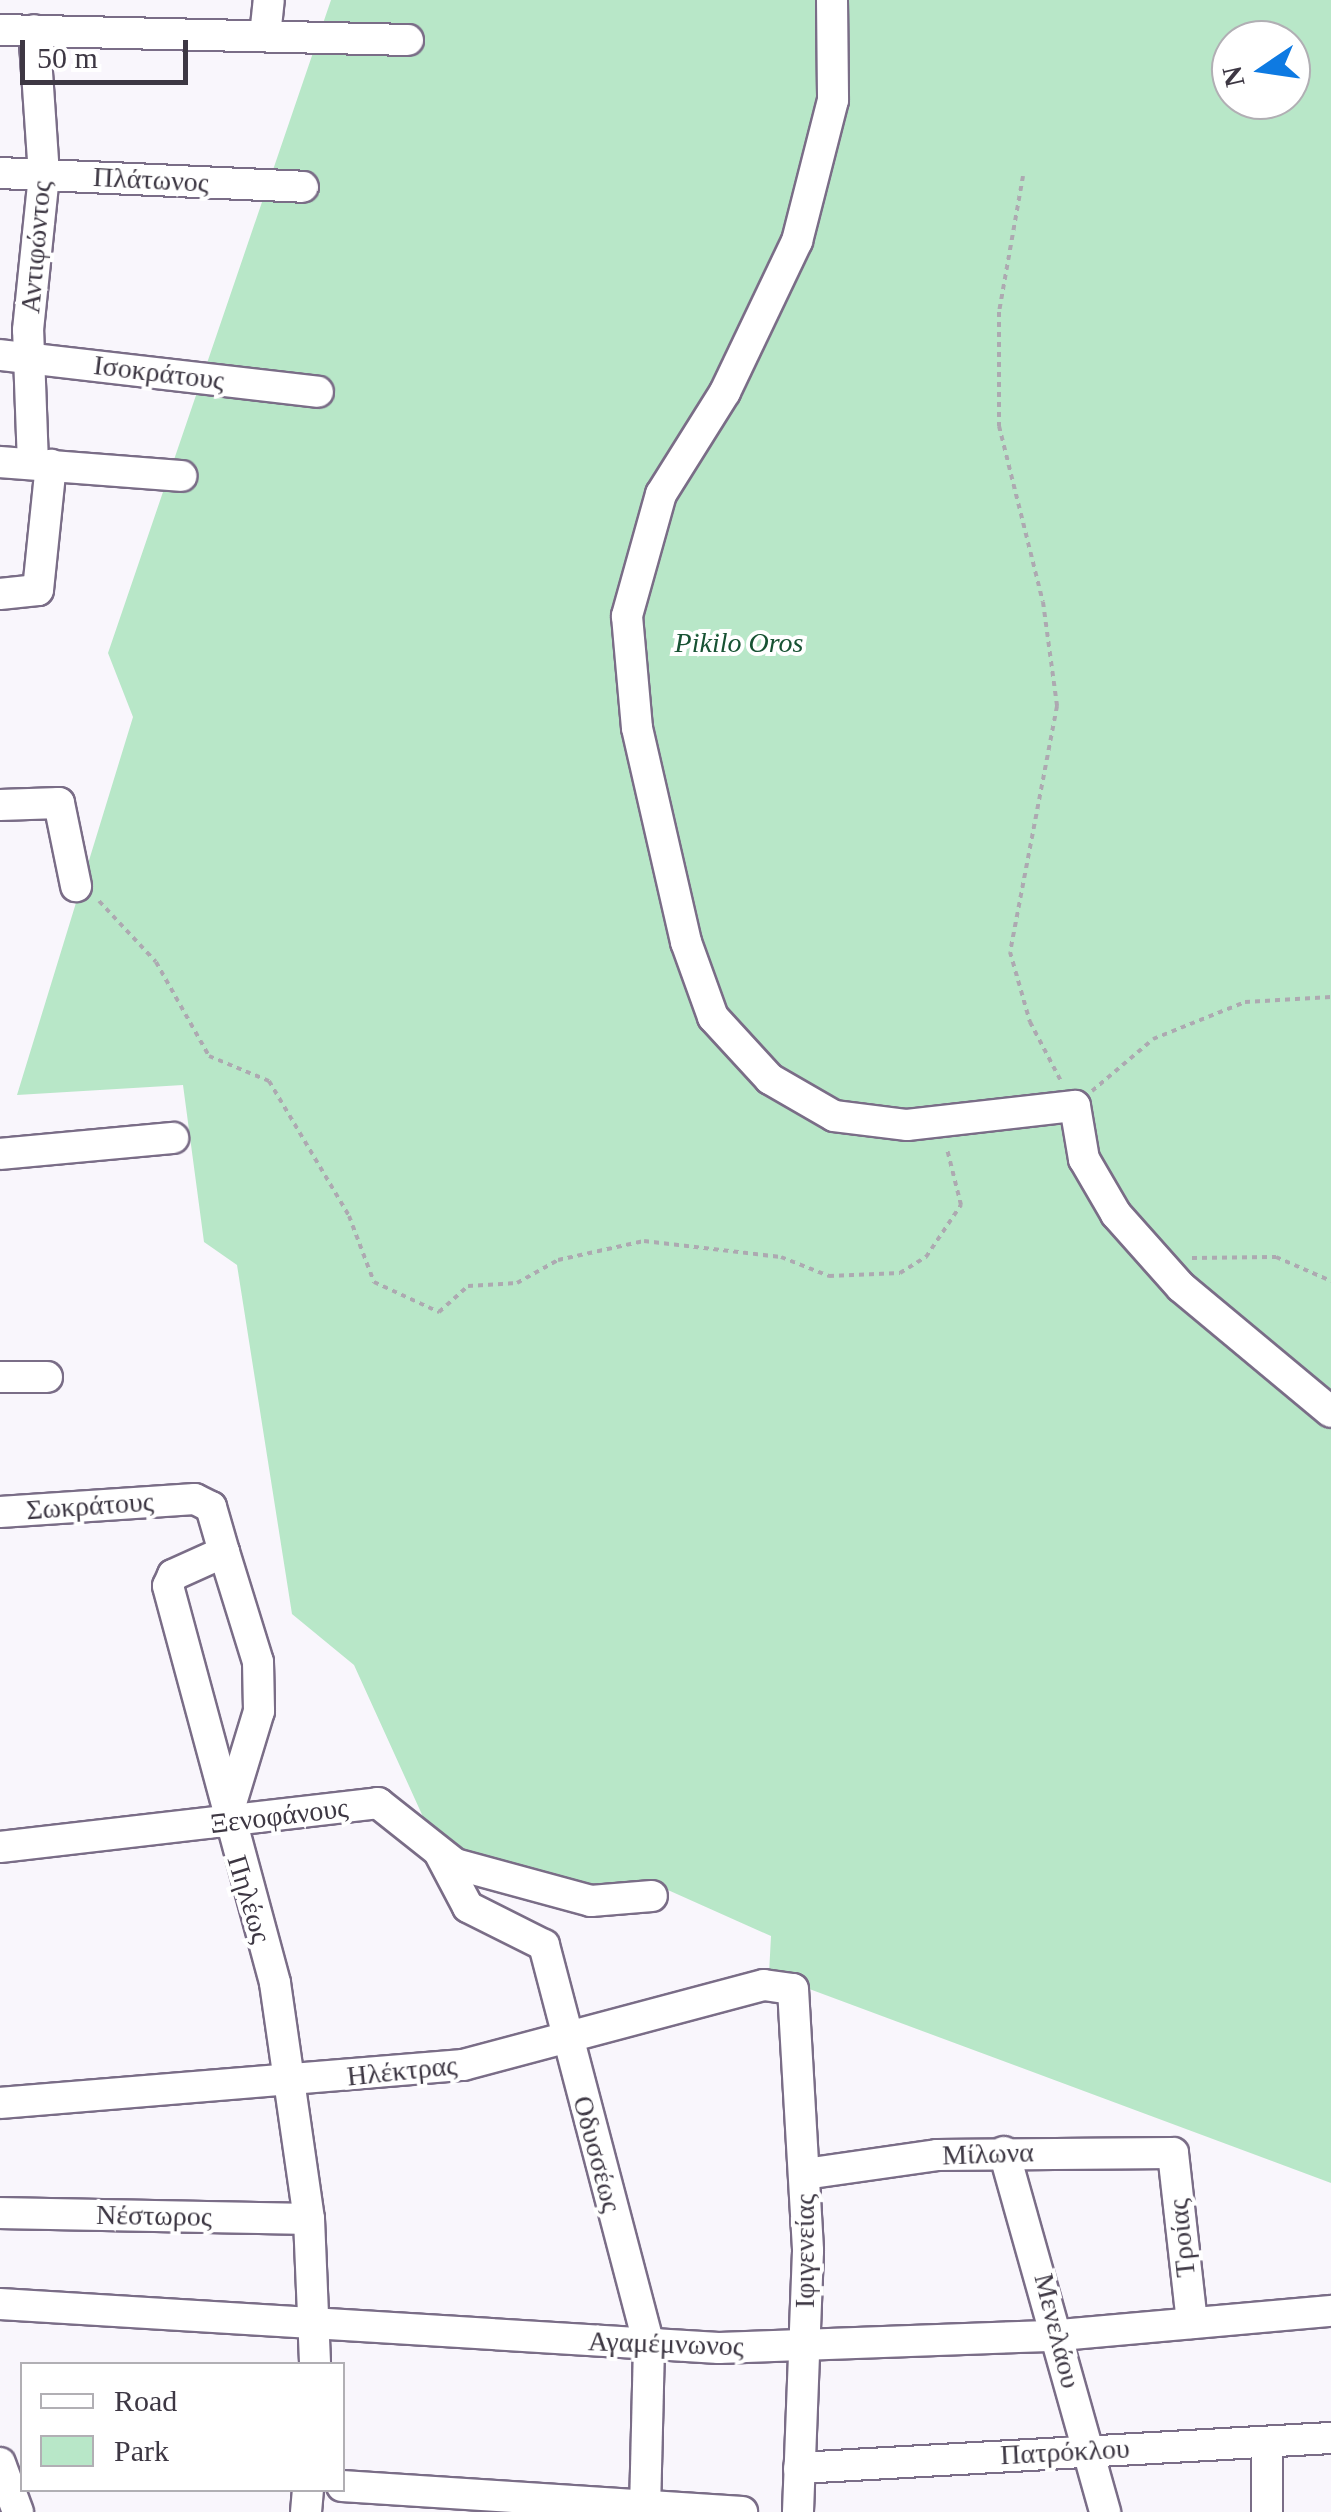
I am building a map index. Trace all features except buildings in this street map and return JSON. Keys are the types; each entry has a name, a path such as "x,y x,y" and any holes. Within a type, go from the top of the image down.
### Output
{"street":[{"path":"265,36 269,0"},
{"path":"832,0 833,100 798,242 725,392 661,494 627,616 637,728 713,1017 770,1079 834,1116 942,1120 1075,1106 1084,1160 1160,1263 1331,1412"},
{"path":"0,30 408,40"},
{"name":"Αντιφώντος","path":"0,594 38,590 42,465 15,356 44,175 34,30"},
{"name":"Πλάτωνος","path":"0,173 303,187"},
{"name":"Ισοκράτους","path":"15,356 318,392"},
{"path":"0,462 181,476"},
{"path":"0,806 59,802 76,886"},
{"path":"0,1154 173,1138"},
{"path":"0,1376 47,1377"},
{"name":"Σωκράτους","path":"0,1512 180,1500 211,1508 224,1552"},
{"path":"224,1552 258,1662 259,1711 225,1823"},
{"name":"Πηλέως","path":"224,1552 173,1575 168,1586 225,1823 275,1982 308,2219 318,2321 316,2362"},
{"name":"Ξενοφάνους","path":"0,1847 378,1803 439,1852 591,1901 652,1896"},
{"name":"Οδυσσέως","path":"439,1852 468,1907 544,1946 566,2042 649,2346 645,2510"},
{"name":"Ηλέκτρας","path":"0,2103 463,2065 566,2042 764,1985 793,1989"},
{"name":"Ιφιγενείας","path":"793,1989 804,2174 805,2346 798,2512"},
{"name":"Μίλωνα","path":"804,2174 1004,2152 1172,2152"},
{"name":"Μενελάου","path":"1004,2152 1060,2335 1086,2450 1105,2512"},
{"name":"Τροίας","path":"1172,2152 1192,2323"},
{"name":"Νέστωρος","path":"0,2213 308,2219"},
{"name":"Αγαμέμνωνος","path":"0,2304 318,2321 649,2346 805,2346 1060,2335 1331,2311"},
{"name":"Πατρόκλου","path":"799,2468 1331,2438"},
{"path":"1267,2444 1268,2512"},
{"path":"0,2463 18,2512"},
{"path":"345,2486 645,2510 742,2512"}],"path":[{"path":"1022,176 998,312 999,426 1057,706 1010,952 1030,1022 1075,1106 1153,1039 1245,1002 1331,997"},
{"path":"76,886 135,935 209,1056 270,1081 349,1216 374,1282 439,1312 468,1286 516,1283 558,1260 644,1241 781,1258 829,1276 900,1274 926,1257 961,1206 942,1120"},
{"path":"1160,1263 1276,1257 1331,1281"}],"green space":[{"name":"Pikilo Oros","path":"331,0 1331,0 1331,2183 769,1974 771,1936 650,1882 598,1893 458,1859 434,1841 354,1665 292,1614 237,1265 204,1242 183,1085 17,1095 133,717 108,653"}]}
